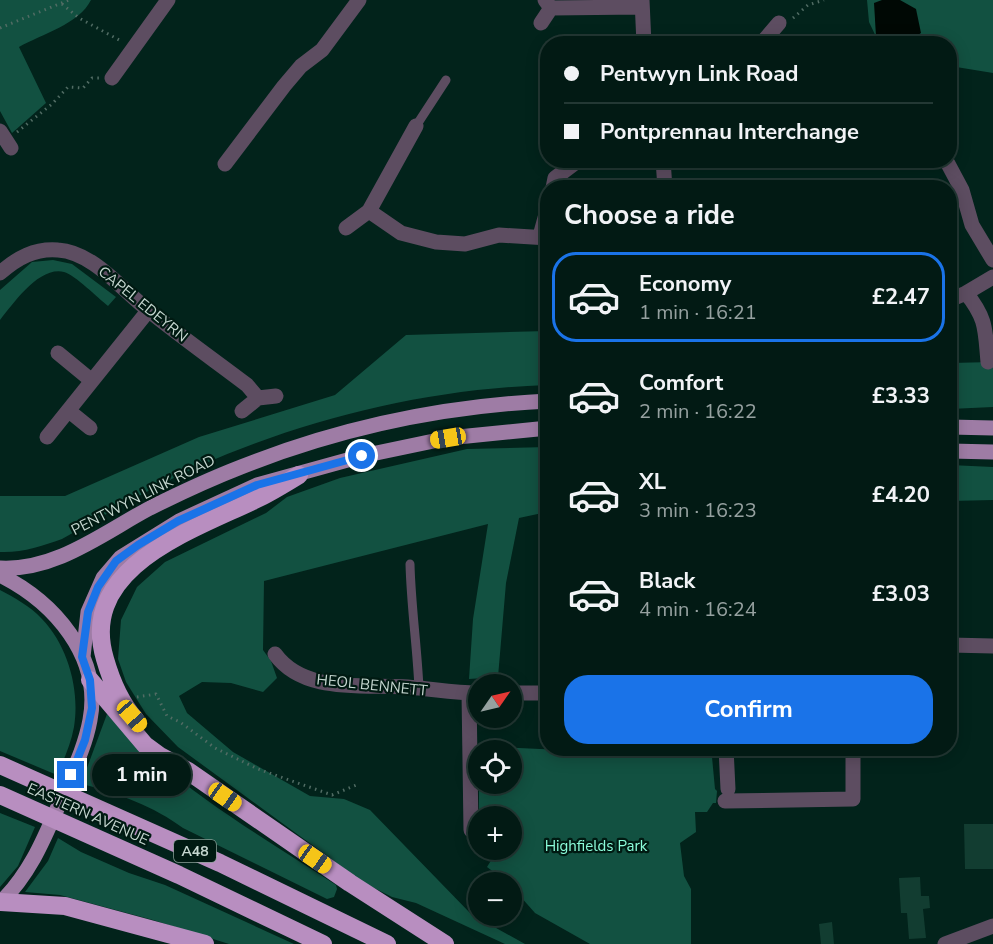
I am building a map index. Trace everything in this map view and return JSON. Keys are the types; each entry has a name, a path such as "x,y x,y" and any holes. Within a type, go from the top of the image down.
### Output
{"highway":[{"path":"188,771 132,716 114,686 101,646 104,608 123,576 147,557 216,517 260,498 299,475"},
{"path":"90,680 140,740 160,756 188,771 341,877 445,944"},
{"name":"EASTERN AVENUE","path":"0,765 210,858 387,944"},
{"name":"EASTERN AVENUE","path":"0,795 179,875 323,944"},
{"path":"0,902 65,906 205,944"}],"main road":[{"name":"PENTWYN LINK ROAD","path":"0,568 28,567 54,560 186,490 263,458 321,439 423,415 470,407 540,402"},
{"path":"957,426 993,428"},
{"path":"82,657 92,602 103,578 121,557 158,533 208,507 257,485 405,446 483,433 540,429"},
{"path":"957,451 993,452"},
{"path":"0,575 48,607 66,627 82,657 90,680 92,708 79,757 42,846 20,882 0,902"}],"street":[{"path":"112,78 168,0"},
{"path":"225,164 284,86 302,66 322,50 359,0"},
{"path":"541,22 548,4 642,3 644,36"},
{"path":"767,36 779,23"},
{"path":"346,228 369,211 416,126"},
{"path":"555,180 568,168"},
{"path":"957,181 972,225 993,260"},
{"path":"369,211 401,233 436,242 465,244 499,235 540,237"},
{"name":"CAPEL EDEYRN","path":"0,273 29,253 59,250 76,255 92,263 148,310 247,385 258,398"},
{"path":"957,297 993,277"},
{"path":"966,293 983,317 988,362"},
{"path":"47,437 148,310"},
{"path":"58,353 92,381"},
{"path":"242,411 258,398 276,396"},
{"path":"69,411 90,428"},
{"path":"957,645 993,646"},
{"name":"HEOL BENNETT","path":"275,654 282,663 302,676 325,683 468,693"},
{"path":"522,693 540,693"},
{"path":"472,806 473,728"},
{"path":"726,756 726,795 853,799 853,756"},
{"path":"945,944 993,926"}],"lane":[{"path":"416,126 446,80"},
{"path":"410,564 411,602 417,639 418,688"}],"path":[{"path":"0,28 69,0"},
{"path":"779,23 788,23 808,5 824,0"},
{"path":"62,4 79,18 133,48"},
{"path":"6,140 52,104 68,87 83,88 92,78 112,78"},
{"path":"130,696 156,694 167,716 180,722 215,748 258,769 332,795 359,784"}],"green space":[{"path":"0,0 91,0 78,16 69,22 19,47 46,103 12,133 0,111"},
{"path":"867,0 993,0 993,73 957,67 957,36 876,36 869,22"},
{"path":"53,260 72,264 116,297 108,306 74,277 64,272 55,272 36,280 0,320 0,290 32,262"},
{"path":"540,331 540,385 458,393 413,400 326,420 240,449 181,474 62,539 24,550 0,552 0,496 65,496 199,437 335,395 406,335"},
{"path":"993,362 993,407 957,409 957,363"},
{"path":"540,447 540,514 519,518 506,583 498,674 469,674 473,619 488,524 264,581 263,650 271,661 277,678 263,692 231,683 202,682 179,696 187,713 233,752 310,796 344,799 370,810 468,911 468,926 493,926 525,944 505,944 416,903 392,897 364,883 178,747 146,714 126,682 118,659 121,620 137,587 165,562 266,513 287,497 340,478 467,449"},
{"path":"957,465 993,467 993,500 957,501"},
{"path":"0,590 17,599 42,619 59,642 70,669 75,698 74,727 57,775 0,751"},
{"path":"107,714 131,739 186,785 336,885 334,897 327,899 183,828 135,801 81,784"},
{"name":"Highfields Park","path":"522,748 540,749 540,756 712,757 717,791 716,803 713,803 707,812 695,812 696,832 680,843 684,876 691,889 691,944 590,944 535,913 522,898 522,872 494,872 487,867 491,860 522,860 522,806 479,806 479,794 522,794"},
{"path":"0,813 35,827 18,866 0,887"},
{"path":"58,838 81,852 129,873 165,885 294,944 229,944 153,920 60,895 25,892 48,861"}],"shaded area":[{"path":"882,0 900,0 916,9 921,33 916,36 876,36 874,3"}],"building":[{"path":"964,824 993,824 993,869 965,869"},
{"path":"920,877 921,896 929,896 930,908 923,909 926,938 909,939 907,913 901,913 899,878"},
{"path":"832,922 834,944 821,944 819,924"}],"route":[{"path":"71,775 85,740 92,708 90,680 82,657 86,642 88,612 98,587 116,561 178,521 257,485 362,456"}]}
